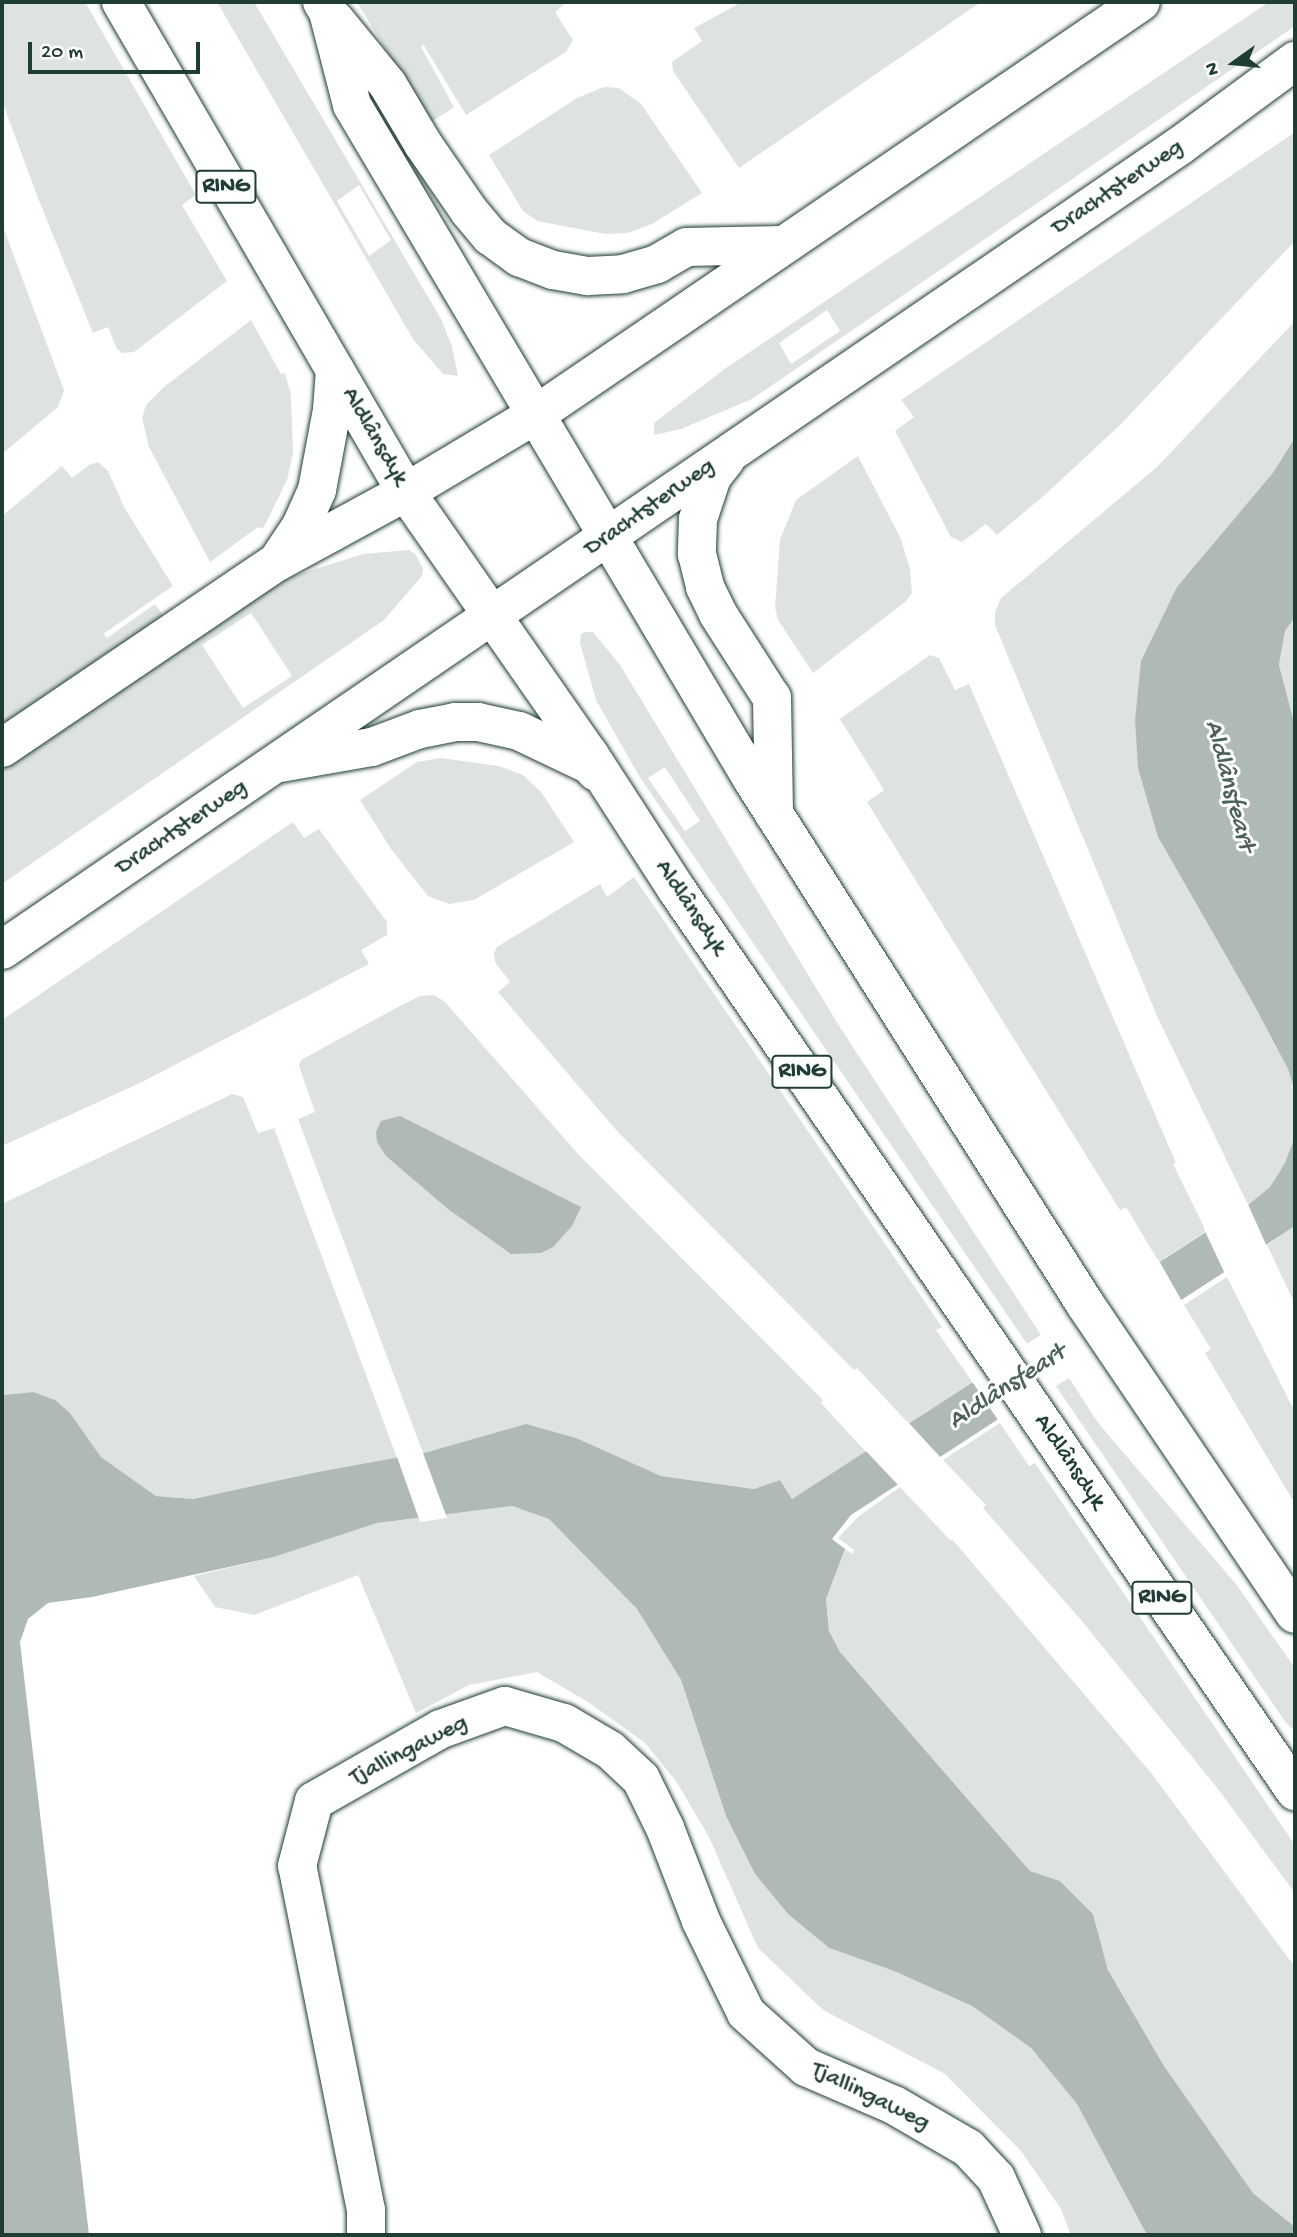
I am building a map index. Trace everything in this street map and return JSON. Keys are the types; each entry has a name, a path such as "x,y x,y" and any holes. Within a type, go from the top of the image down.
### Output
{"main road":[{"name":"Aldlânsdyk","path":"121,2 406,492 608,783 677,890 1295,1791"},
{"path":"2,748 277,562 406,492 535,415 1141,2"},
{"path":"326,7 388,85 445,179 469,211 490,236 519,257 553,270 589,276 635,271 657,264 687,247 783,245"},
{"path":"326,7 352,106 774,815 1085,1304 1295,1614"},
{"name":"Drachtsterweg","path":"2,950 280,763 1181,145 1295,61"},
{"path":"277,562 301,526 317,490 332,410 335,370"},
{"path":"731,452 712,477 701,509 698,519 697,554 705,587 718,614 772,698 774,815"},
{"path":"280,763 372,747 420,729 455,722 478,722 529,735 590,765 608,783"},
{"name":"Tjallingaweg","path":"366,2235 366,2210 297,1866 314,1801 441,1729 505,1706 564,1723 610,1750 642,1779 666,1828 701,1921 746,2013 806,2067 894,2105 968,2148 996,2178 1022,2235"}],"shaded area":[{"path":"2,2 85,2 196,195 182,205 227,281 134,352 122,353 117,349 108,327 93,333 38,198 2,101"},
{"path":"217,2 254,2 441,319 452,346 458,376 443,374 413,339","holes":["359,185 391,240 369,256 337,201"]},
{"path":"357,2 567,2 555,12 573,40 566,52 466,115 423,44 421,47 454,107 430,123"},
{"path":"742,2 981,2 739,168 673,71 672,62 702,41 694,28"},
{"path":"1269,2 1295,2 1295,26 752,399 681,429 654,435 654,423 726,368","holes":["827,310 840,331 791,364 779,343"]},
{"path":"604,87 619,88 641,104 702,193 652,224 628,233 605,234 537,221 523,211 489,155 577,98"},
{"path":"1295,132 1295,241 1120,425 1047,493 997,535 986,524 962,542 951,537 895,431 914,417 901,400"},
{"path":"2,224 64,390 58,407 2,454"},
{"path":"251,320 281,374 285,373 291,395 293,453 287,480 263,529 258,527 210,562 149,447 142,418 146,405 164,387"},
{"path":"1295,321 1295,438 1272,474 1158,837 1253,1003 1288,1069 1295,1091 1295,1136 1285,1164 1270,1187 1248,1205 1157,1016 995,625 995,612 1001,598 1157,467"},
{"path":"858,456 900,537 910,569 912,593 905,602 813,673 778,620 775,607 780,540 796,500"},
{"path":"98,462 108,471 124,507 173,586 103,634 107,638 155,604 165,618 2,729 2,516 62,466 72,478 89,465"},
{"path":"409,550 416,555 423,569 422,576 384,620 2,884 2,766 246,603 293,576 363,554","holes":["251,613 292,676 243,708 202,645"]},
{"path":"1295,617 1295,726 1279,665 1285,631"},
{"path":"593,632 620,665 838,1024 1099,1424 1236,1584 1295,1668 1295,1731 1286,1723 639,776 596,700 580,643 581,634","holes":["665,767 700,821 685,831 648,778"]},
{"path":"930,655 939,658 955,690 969,684 1176,1163 1173,1164 1204,1227 1205,1232 1159,1262 1126,1207 1120,1210 867,802 884,790 840,719"},
{"path":"441,758 499,766 523,775 541,792 574,842 474,900 449,904 428,896 391,849 360,800 417,762"},
{"path":"293,822 304,838 319,829 387,922 387,935 361,950 369,964 142,1082 2,1146 2,1020"},
{"path":"634,877 942,1327 936,1330 973,1383 909,1424 857,1368 854,1370 617,1131 498,992 510,982 495,962 494,953 497,947 600,884 607,897"},
{"path":"434,995 445,1002 579,1155 823,1400 821,1403 866,1452 792,1499 780,1480 754,1489 661,1476 630,1463 423,1453 298,1119 315,1112 299,1066 301,1060 396,1008 420,996"},
{"path":"232,1094 243,1097 258,1133 274,1128 397,1458 193,1499 156,1496 101,1457 70,1413 33,1392 2,1395 2,1204"},
{"path":"1295,1226 1295,1304 1267,1245"},
{"path":"1227,1277 1295,1412 1295,1504 1205,1353 1211,1349 1184,1305"},
{"path":"1000,1423 1029,1466 1035,1463 1295,1845 1295,1893 1218,1789 1081,1620 983,1508 986,1505 943,1460"},
{"path":"900,1487 950,1540 952,1539 1152,1774 1295,1967 1295,2227 1253,2193 1164,2066 1108,1970 1093,1914 1060,1881 1030,1871 840,1652 829,1631 826,1599 845,1549 852,1554 854,1550 838,1538 859,1516"},
{"path":"512,1506 549,1519 637,1609 681,1680 726,1816 755,1874 788,1914 829,1948 894,1971 972,2006 1031,2048 1077,2104 1147,2235 1071,2235 1061,2209 1021,2151 945,2074 823,2010 758,1948 709,1837 676,1781 645,1743 588,1702 537,1672 469,1685 416,1713 358,1575 254,1615 215,1607 194,1576 274,1557 377,1523"}],"water":[{"name":"Aldlânsfeart","path":"1295,438 1295,617 1285,631 1279,665 1295,726 1295,1091 1288,1069 1253,1003 1158,837 1138,768 1135,720 1141,661 1177,587 1272,474"},
{"path":"400,1116 581,1207 572,1226 553,1247 541,1253 511,1254 448,1209 386,1156 377,1142 376,1132 381,1121"},
{"name":"Aldlânsfeart","path":"1295,1136 1295,1226 851,1515 832,1539 845,1549 826,1599 829,1631 840,1652 1030,1871 1060,1881 1093,1914 1108,1970 1164,2066 1253,2193 1295,2227 1295,2235 1147,2235 1077,2104 1031,2048 972,2006 894,1971 829,1948 788,1914 755,1874 726,1816 681,1680 637,1609 549,1519 512,1506 377,1523 274,1557 92,1597 48,1603 28,1619 20,1642 89,2235 3,2235 2,1395 33,1392 55,1400 70,1413 101,1457 156,1496 193,1499 428,1452 526,1424 576,1438 661,1476 754,1489 780,1480 792,1499 1248,1205 1270,1187 1285,1163"}],"pier":[{"path":"1247,1202 1268,1249 1226,1276 1204,1229"},
{"path":"1158,1259 1183,1303 1000,1423 971,1380"},
{"path":"907,1421 942,1459 900,1487 864,1449"},
{"path":"422,1450 447,1518 420,1522 396,1454"}]}
